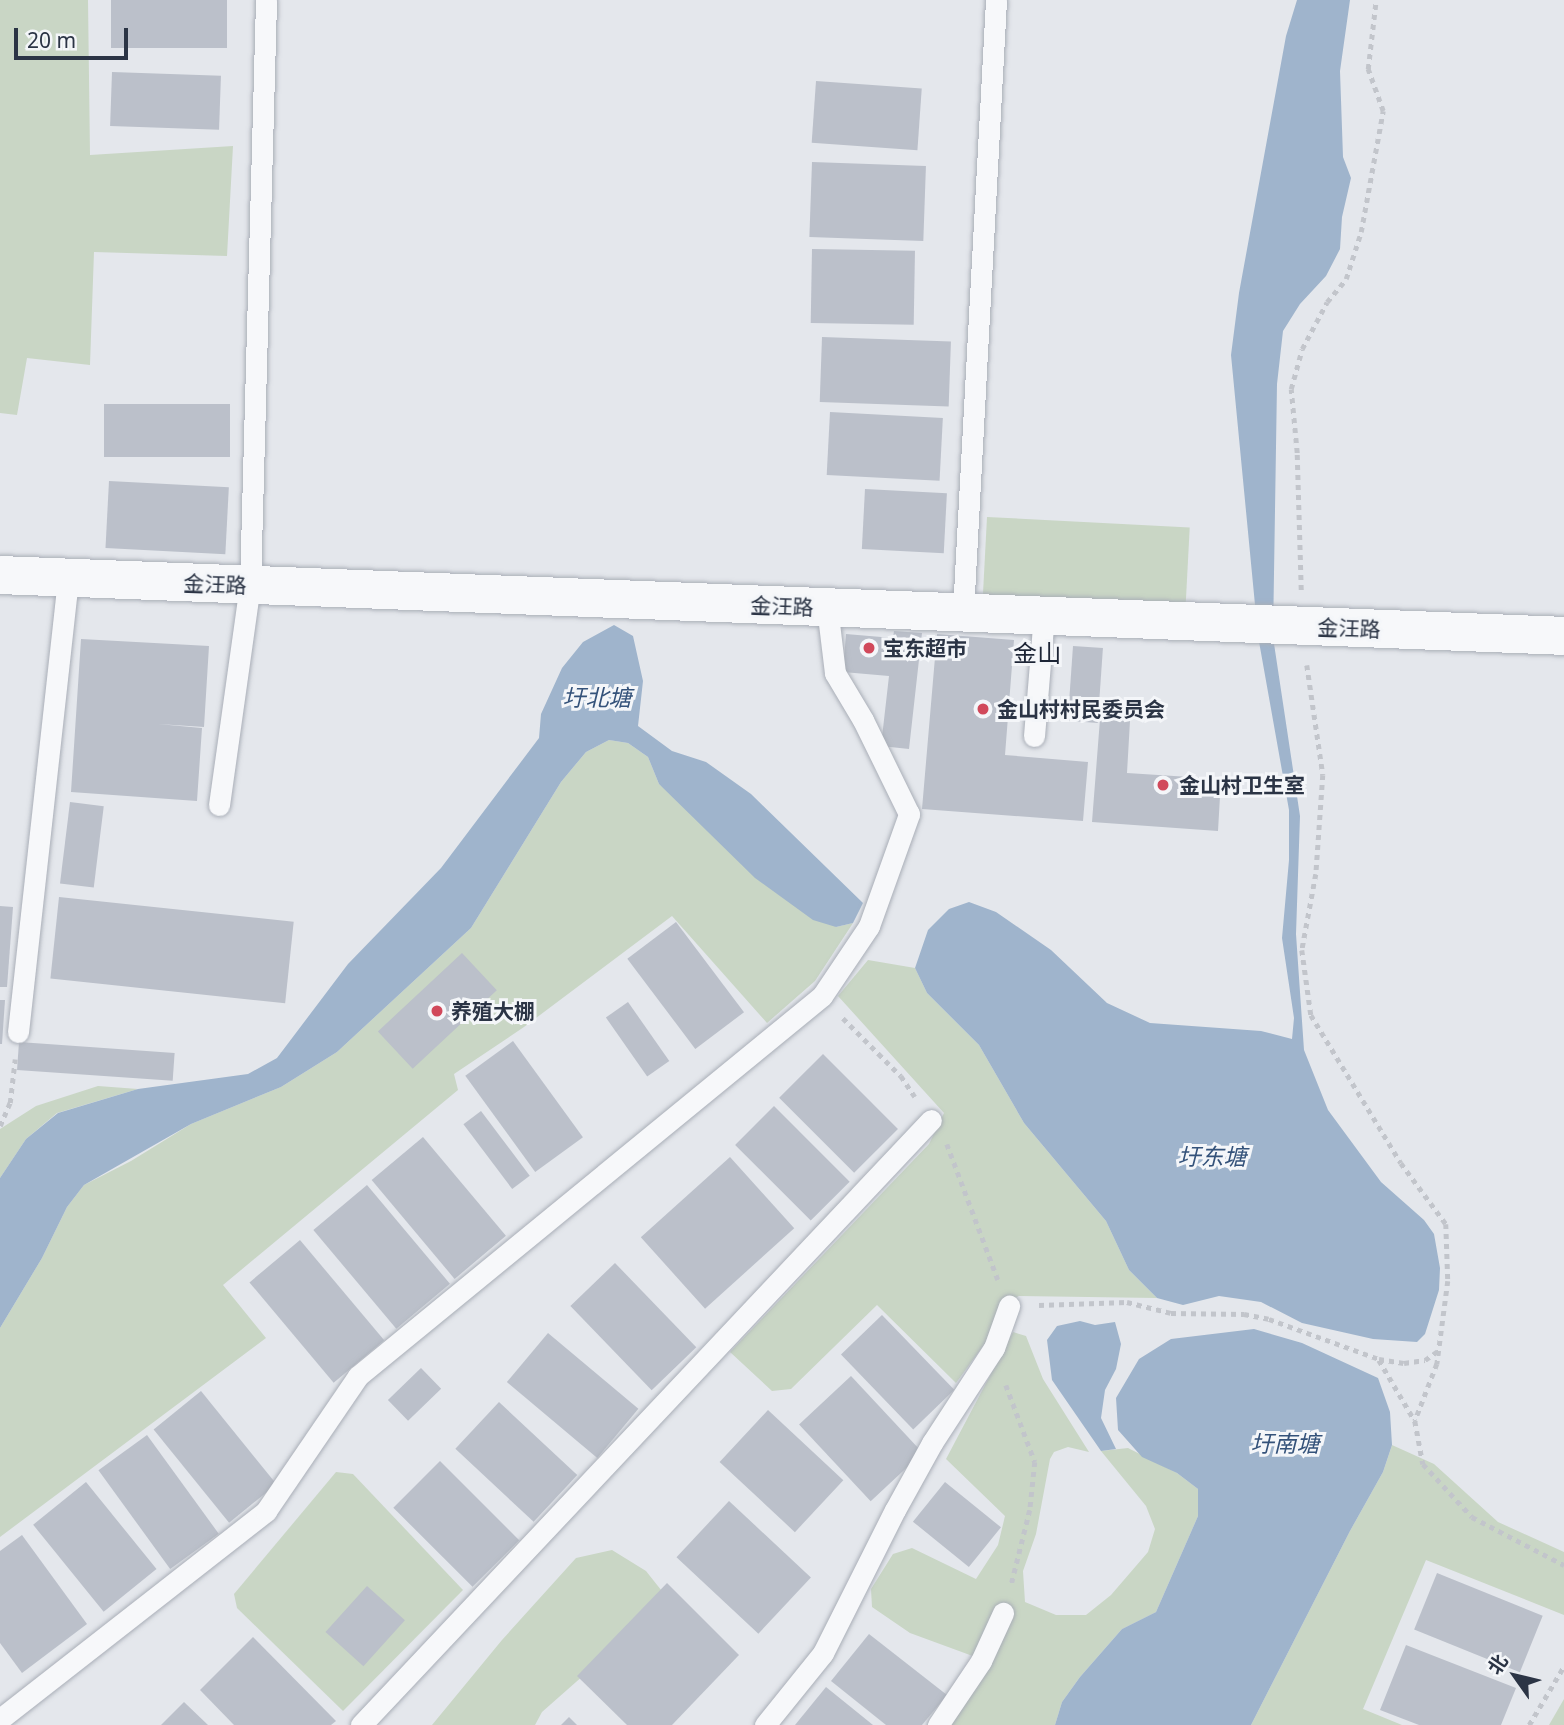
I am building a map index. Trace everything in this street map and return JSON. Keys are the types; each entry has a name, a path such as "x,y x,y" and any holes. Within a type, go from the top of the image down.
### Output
{"street":[{"name":"金汪路","path":"0,575 1564,636"}],"lane":[{"path":"219,805 250,585 266,0"},
{"path":"963,612 996,0"},
{"path":"18,1032 68,578"},
{"path":"0,1719 266,1511 358,1377 821,996 869,926 909,814 835,673 827,607"},
{"path":"1034,736 1045,615"},
{"path":"361,1725 930,1120"},
{"path":"765,1725 823,1653 913,1476 994,1348 1009,1306"},
{"path":"938,1725 981,1661 1003,1613"}],"path":[{"path":"1376,0 1368,69 1383,111 1362,232 1346,279 1327,302 1302,349 1291,390 1297,453 1302,626 1323,775 1316,874 1302,950 1311,1015 1401,1163 1446,1224 1448,1281 1438,1351 1415,1421"},
{"path":"0,1126 10,1103 18,1032"},
{"path":"1009,1306 1127,1302 1171,1312 1244,1314 1269,1319 1379,1359 1404,1363 1425,1360 1438,1351"},
{"path":"994,1348 1035,1462 1030,1510 1003,1613"},
{"path":"1379,1359 1415,1421 1423,1464 1472,1517 1564,1565"},
{"path":"1529,1725 1564,1666"}],"green space":[{"path":"0,0 88,0 90,155 233,146 227,256 94,252 90,365 27,358 17,415 0,413"},
{"path":"987,517 1190,528 1185,609 983,598"},
{"path":"609,740 628,743 648,757 659,784 836,927 853,923 815,981 767,1023 672,916 524,1027 454,1074 458,1090 223,1285 266,1338 0,1537 0,1328 42,1258 67,1207 84,1185 131,1161 191,1124 281,1087 337,1052 471,928 561,782 586,752"},
{"path":"868,960 915,968 927,993 979,1045 1024,1123 1106,1221 1129,1270 1157,1298 1019,1296 1001,1305 986,1342 956,1383 877,1305 791,1389 772,1391 730,1352 929,1144 944,1113 838,996"},
{"path":"98,1086 138,1089 57,1113 26,1139 0,1178 0,1129 36,1106"},
{"path":"1013,1332 1026,1336 1043,1379 1089,1452 1068,1447 1054,1452 1050,1459 1036,1534 1023,1571 1025,1602 1056,1615 1086,1615 1111,1595 1148,1552 1155,1529 1146,1506 1101,1451 1128,1448 1177,1473 1198,1489 1198,1516 1156,1612 1122,1629 1062,1702 1055,1725 946,1725 989,1662 910,1633 872,1607 871,1589 893,1554 912,1548 976,1579 998,1545 1005,1516 946,1459"},
{"path":"1392,1445 1434,1464 1498,1522 1564,1552 1564,1615 1426,1560 1363,1709 1402,1725 1251,1725 1383,1472"},
{"path":"336,1472 353,1474 463,1590 343,1711 237,1608 234,1594"},
{"path":"612,1550 646,1571 669,1600 542,1712 535,1725 432,1725 502,1640 576,1558"},
{"path":"1564,1699 1564,1725 1549,1725"}],"water":[{"name":"圩东塘","path":"1297,0 1350,0 1340,71 1343,157 1351,178 1342,217 1340,249 1326,276 1300,304 1283,331 1277,384 1273,637 1300,816 1296,934 1304,1050 1328,1110 1381,1182 1424,1220 1434,1234 1440,1268 1439,1290 1425,1334 1417,1342 1373,1339 1302,1323 1261,1302 1219,1296 1183,1305 1157,1298 1129,1270 1106,1221 1024,1123 979,1045 927,993 915,968 928,930 949,909 969,902 996,912 1051,950 1107,1003 1150,1023 1261,1031 1292,1039 1294,1018 1282,938 1289,860 1289,810 1258,636 1231,355 1239,293 1286,36"},
{"name":"圩北塘","path":"614,625 633,636 643,681 638,726 672,751 706,762 751,794 863,903 853,923 836,927 813,920 755,878 659,784 648,757 628,743 609,740 586,752 561,782 471,928 337,1052 281,1087 191,1124 84,1185 67,1207 42,1258 0,1328 0,1178 26,1139 58,1113 138,1089 248,1074 277,1058 348,964 441,868 539,738 541,714 562,668 583,642"},
{"path":"1080,1321 1095,1325 1115,1322 1121,1344 1116,1369 1105,1390 1101,1418 1116,1449 1101,1451 1052,1380 1047,1340 1057,1326"},
{"name":"圩南塘","path":"1254,1329 1302,1343 1378,1378 1390,1412 1392,1445 1383,1472 1251,1725 1055,1725 1062,1702 1122,1629 1156,1612 1198,1516 1198,1489 1177,1473 1142,1457 1118,1430 1116,1398 1139,1359 1171,1339"}],"building":[{"path":"111,0 227,0 227,48 111,48"},
{"path":"112,72 221,76 219,130 110,126"},
{"path":"816,81 922,88 917,150 812,143"},
{"path":"812,162 926,166 923,241 809,237"},
{"path":"812,249 915,251 914,325 811,323"},
{"path":"822,337 951,342 949,406 820,402"},
{"path":"104,404 230,404 230,457 104,457"},
{"path":"830,412 943,418 940,481 827,475"},
{"path":"109,481 229,487 225,554 105,548"},
{"path":"865,489 947,493 944,553 862,549"},
{"path":"894,631 922,633 909,749 881,746 889,676 843,672 846,634 893,638"},
{"path":"937,634 1014,640 1005,755 1088,762 1083,821 922,809"},
{"path":"81,639 209,646 204,727 158,724 202,728 197,801 71,792"},
{"path":"1073,646 1103,648 1098,723 1068,721"},
{"path":"1100,719 1130,721 1127,773 1221,779 1218,831 1092,822"},
{"path":"70,802 104,806 94,888 60,883"},
{"path":"59,897 294,922 285,1003 50,979"},
{"path":"0,906 13,907 7,987 0,987"},
{"path":"676,922 744,1012 695,1049 627,959"},
{"name":"养殖大棚","path":"462,953 497,990 413,1069 378,1031"},
{"path":"0,1000 5,1000 2,1044 0,1044"},
{"path":"628,1002 669,1061 647,1076 606,1017"},
{"path":"513,1041 583,1137 535,1172 465,1076"},
{"path":"19,1042 175,1053 173,1081 17,1070"},
{"path":"823,1054 898,1129 854,1173 779,1098"},
{"path":"774,1106 850,1182 811,1221 735,1145"},
{"path":"481,1111 530,1176 512,1189 463,1124"},
{"path":"423,1137 506,1236 455,1279 372,1180"},
{"path":"730,1157 794,1228 705,1309 641,1237"},
{"path":"367,1185 450,1284 396,1329 313,1230"},
{"path":"300,1240 384,1340 334,1383 249,1282"},
{"path":"615,1263 696,1347 652,1390 570,1306"},
{"path":"882,1315 954,1390 913,1429 841,1355"},
{"path":"548,1333 638,1409 597,1458 507,1382"},
{"path":"421,1368 441,1389 408,1421 388,1400"},
{"path":"851,1376 923,1453 871,1501 799,1424"},
{"path":"201,1391 277,1484 229,1523 154,1429"},
{"path":"499,1402 577,1475 534,1522 455,1449"},
{"path":"768,1410 843,1480 795,1532 720,1462"},
{"path":"147,1435 219,1534 170,1569 98,1470"},
{"path":"440,1461 519,1540 473,1587 393,1508"},
{"path":"86,1482 156,1569 104,1612 33,1525"},
{"path":"945,1482 1001,1527 969,1567 913,1522"},
{"path":"729,1501 811,1577 758,1634 676,1557"},
{"path":"22,1535 87,1624 22,1673 0,1643 0,1551"},
{"path":"1437,1573 1543,1616 1520,1672 1414,1630"},
{"path":"667,1583 739,1655 672,1725 627,1725 577,1676"},
{"path":"367,1586 405,1620 363,1666 326,1632"},
{"path":"869,1634 947,1695 922,1725 886,1725 831,1681"},
{"path":"253,1637 336,1721 331,1725 234,1725 200,1690"},
{"path":"1406,1645 1516,1688 1501,1725 1419,1725 1380,1710"},
{"path":"826,1687 873,1725 795,1725"},
{"path":"184,1702 208,1725 161,1725"},
{"path":"569,1717 577,1725 561,1725"}],"place":[{"name":"宝东超市","path":"869,648"},
{"name":"金山村村民委员会","path":"983,709"},
{"name":"金山村卫生室","path":"1163,785"},
{"name":"养殖大棚","path":"437,1011"}],"district":[{"name":"金山","path":"1037,653"}]}
